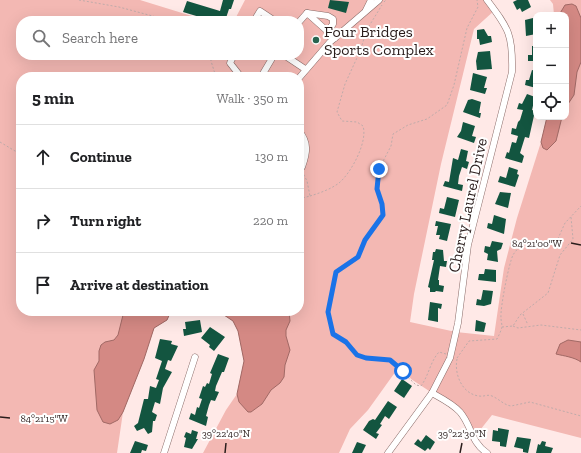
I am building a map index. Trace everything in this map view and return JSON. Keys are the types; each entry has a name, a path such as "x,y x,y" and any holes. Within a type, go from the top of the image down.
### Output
{"street":[{"path":"364,13 371,0"},
{"path":"291,60 305,70 335,38 379,0"},
{"name":"Cherry Laurel Drive","path":"388,453 432,393 450,356 458,324 468,244 512,72 512,47 505,24 487,0"},
{"path":"257,16 260,12 267,16"},
{"path":"307,13 335,38"},
{"path":"304,16 307,13"},
{"path":"307,13 328,16 333,19 333,24 328,31"},
{"path":"231,60 230,62 237,72"},
{"path":"264,72 271,60"},
{"path":"304,138 307,148 304,159"},
{"path":"164,453 195,357"},
{"path":"432,393 461,412 473,439 479,447 487,453"}],"path":[{"path":"79,0 119,7 152,16"},
{"path":"304,198 335,185 345,178 359,151 364,136 363,126 357,122 342,121 338,114 338,108 348,75 360,53 366,31 386,0"},
{"path":"458,358 439,352 431,363 421,386 416,385 390,360 366,358 357,355 346,342 333,334 328,312 336,272 358,257 365,240 383,215 382,204 377,189 379,169 392,144 391,137 401,129 427,120 447,105 454,85 467,28 478,7 477,0"},
{"path":"211,60 214,72"},
{"path":"0,142 16,152"},
{"path":"304,175 307,181 310,196"},
{"path":"581,206 565,223 556,243 552,245 539,240 528,242 517,250 512,256 504,293 501,318 502,327 498,339 469,341 465,344 458,358 457,377 461,384 478,396 493,396 511,406 530,402 581,416"},
{"path":"513,326 522,313 548,293 560,255 574,236 571,216"},
{"path":"522,313 524,319 530,326"},
{"path":"502,327 513,326 518,328 548,325 581,330"}],"shaded area":[{"path":"0,0 140,0 192,16 16,16 16,60 304,60 304,16 237,16 245,0 487,0 495,10 474,29 441,164 414,294 410,322 456,332 494,336 504,268 517,218 541,142 546,120 569,120 569,12 554,12 553,4 550,0 581,0 581,438 492,415 473,439 461,412 411,379 401,364 368,410 350,429 339,453 203,453 226,410 237,394 244,361 238,331 233,321 226,316 304,316 304,72 16,72 16,316 169,316 167,320 154,328 144,359 123,412 117,453 0,453"},
{"path":"572,4 576,6 581,18 581,62 577,72 574,95 569,102 569,12 561,12 565,5"},
{"path":"546,120 561,120 556,141 547,150 543,148 541,142"},
{"path":"123,316 169,316 167,320 154,328 144,359 123,412 118,420 110,424 103,422 97,410 94,370 99,361 99,351 101,345 105,342 114,340 118,335"},
{"path":"226,316 290,316 290,321 286,330 286,336 290,350 285,365 284,377 280,383 271,390 262,404 251,412 248,412 239,402 237,394 244,361 238,331 233,321"},
{"path":"568,340 581,342 581,362 556,354 560,344"}],"building":[{"path":"223,0 234,0 227,16 196,16 183,12 187,1 220,11"},
{"path":"330,0 349,2 346,13 328,8"},
{"path":"517,0 528,0 531,7 522,12 520,8 517,10 513,2"},
{"path":"533,18 533,35 526,36 525,20"},
{"path":"484,29 488,36 491,36 492,42 480,45 479,39 477,39 477,30"},
{"path":"533,46 533,61 528,61 528,55 532,55"},
{"path":"490,51 492,69 477,70 476,61 478,52"},
{"path":"533,70 533,87 525,85 526,80 529,80"},
{"path":"473,73 487,77 484,88 487,88 485,94 470,90"},
{"path":"527,94 533,96 533,120 529,138 525,137 520,153 524,156 522,163 505,158 507,152 509,153 512,142 516,143 518,136 511,134 512,128 516,129 520,120 523,110 517,109 519,103 522,104"},
{"path":"472,99 481,102 479,113 481,113 480,118 463,112 468,100"},
{"path":"463,122 475,126 472,136 476,137 474,143 457,137 461,131"},
{"path":"461,149 468,151 466,161 469,162 467,169 462,167 459,176 458,184 463,185 462,191 443,186 445,181 449,182 453,158 458,160"},
{"path":"509,167 518,170 517,174 519,175 515,187 498,182 500,176 506,178"},
{"path":"500,192 511,193 508,208 495,204"},
{"path":"447,197 459,200 455,217 439,213 440,208 444,209"},
{"path":"494,215 506,219 504,234 487,228 488,223 492,224"},
{"path":"436,221 451,224 447,241 439,239 440,235 436,235 438,226 435,226"},
{"path":"492,241 503,243 501,249 497,251 498,262 487,260 488,254 484,252 485,246 490,247"},
{"path":"436,249 443,250 444,261 447,261 446,267 440,266 438,280 439,285 444,286 443,292 430,292 430,288 428,287 434,260 432,260 433,252 435,252"},
{"path":"485,269 496,270 496,282 478,280 479,274 484,274"},
{"path":"483,290 493,291 491,304 484,306 476,305 477,299 481,300"},
{"path":"430,302 442,304 441,309 438,308 438,322 428,320"},
{"path":"200,320 202,332 184,336 183,329 186,329 185,322"},
{"path":"476,320 486,323 484,332 475,331"},
{"path":"210,327 225,337 214,351 209,347 210,345 201,338"},
{"path":"160,339 172,341 171,344 178,346 171,361 168,360 165,369 172,372 163,388 160,404 155,402 152,412 157,415 155,421 153,421 152,432 148,434 144,428 137,431 134,426 138,423 144,399 148,399 150,386 156,388 159,380 156,379 162,361 155,358"},
{"path":"218,354 229,358 224,372 222,372 216,386 215,391 219,392 215,401 211,400 209,405 206,416 208,417 206,426 189,419 191,413 195,415 197,407 199,408 202,399 199,398 203,386 205,387 207,383 209,384 212,374 210,373"},
{"path":"402,379 412,386 404,398 394,391"},
{"path":"388,401 397,407 389,419 385,416 380,424 382,425 376,433 379,434 376,439 363,430 369,421 373,419 375,420"},
{"path":"498,428 509,430 506,447 500,446 500,442 492,441 493,430 498,431"},
{"path":"192,430 198,432 196,439 198,439 192,449 184,447 186,438 184,437 186,432 191,434"},
{"path":"426,435 435,442 430,450 428,448 425,451 414,444 418,439 421,442"},
{"path":"517,437 531,439 528,453 523,452 523,449 514,447"},
{"path":"135,441 148,445 146,451 142,450 141,453 130,453"},
{"path":"542,441 546,442 545,446 553,448 551,453 536,453 538,444 540,445"},
{"path":"357,442 366,445 362,453 352,453"}],"place":[{"name":"Four Bridges Sports Complex","path":"316,40"}],"route":[{"path":"379,169 380,177 377,189 384,212 382,218 365,240 358,257 337,270 334,277 328,312 333,334 346,342 357,355 366,358 390,360 403,371"}]}
